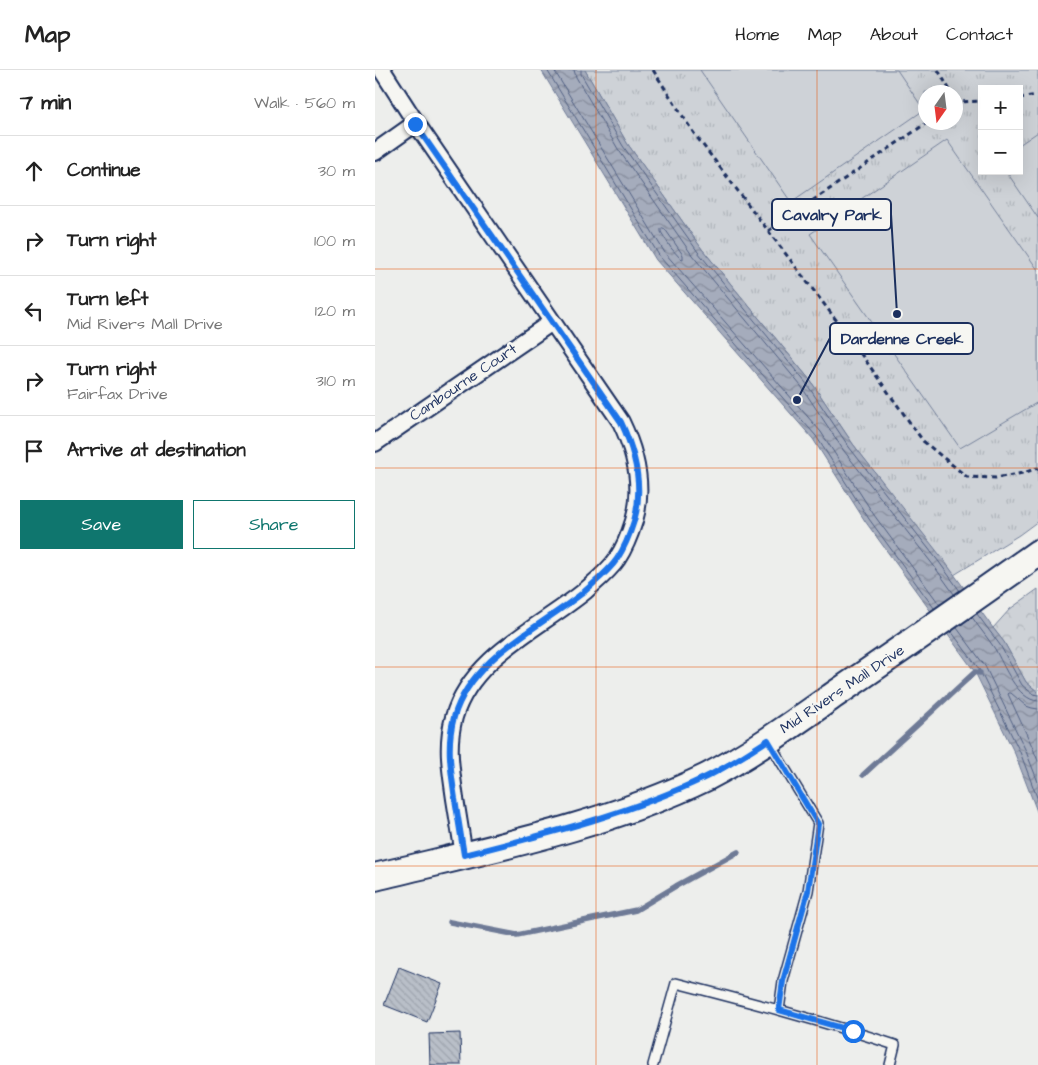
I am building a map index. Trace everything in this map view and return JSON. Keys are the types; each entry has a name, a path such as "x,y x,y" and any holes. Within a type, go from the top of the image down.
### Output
{"main road":[{"name":"Mid Rivers Mall Drive","path":"375,877 574,827 636,807 707,776 768,740 1037,554"}],"street":[{"path":"382,70 415,124 621,422 635,457 639,482 637,510 629,537 616,560 600,578 577,598 489,662 473,679 462,698 451,730 449,760 464,855"},
{"path":"375,152 415,124"},
{"name":"Cambourne Court","path":"375,443 552,322"}],"lane":[{"path":"768,740 818,824 808,891 783,981 779,1010"},
{"path":"653,1065 676,983 779,1010 895,1045 890,1065"}],"path":[{"path":"653,70 693,132 846,333 923,441 967,477 995,478 1038,468"},
{"path":"938,70 947,85"},
{"path":"1023,97 1038,95"},
{"path":"963,102 978,101"},
{"path":"768,231 918,128"}],"green space":[{"path":"585,70 1038,70 1038,521 1019,535 954,575 853,444 810,380 702,249 627,143"},
{"path":"700,70 897,70 918,101 918,114 791,202"},
{"path":"1038,132 1038,218 1009,175 1023,175 1023,142"},
{"path":"947,140 1038,270 1038,402 960,448 810,234"},
{"path":"1038,589 1038,692 1026,682 1004,642 993,628 1010,609"}],"water":[{"path":"541,70 585,70 627,143 702,249 810,380 853,444 943,559 1004,642 1026,682 1038,692 1038,814 1015,754 975,672 865,521 813,439 656,260"}],"building":[{"path":"399,967 442,984 427,1022 384,1005"},
{"path":"460,1033 461,1065 430,1065 429,1034"}],"waterway":[{"path":"863,775 975,672 980,673"},
{"path":"450,922 517,935 636,910 738,852"}],"place":[{"name":"Cavalry Park","path":"897,314"},
{"name":"Dardenne Creek","path":"797,400"}],"route":[{"path":"415,124 621,422 635,457 639,482 637,510 629,537 616,560 600,578 577,598 489,662 473,679 462,698 450,737 449,760 464,855 574,827 636,807 707,776 768,740 818,824 808,891 783,981 779,1010 853,1031"}]}
